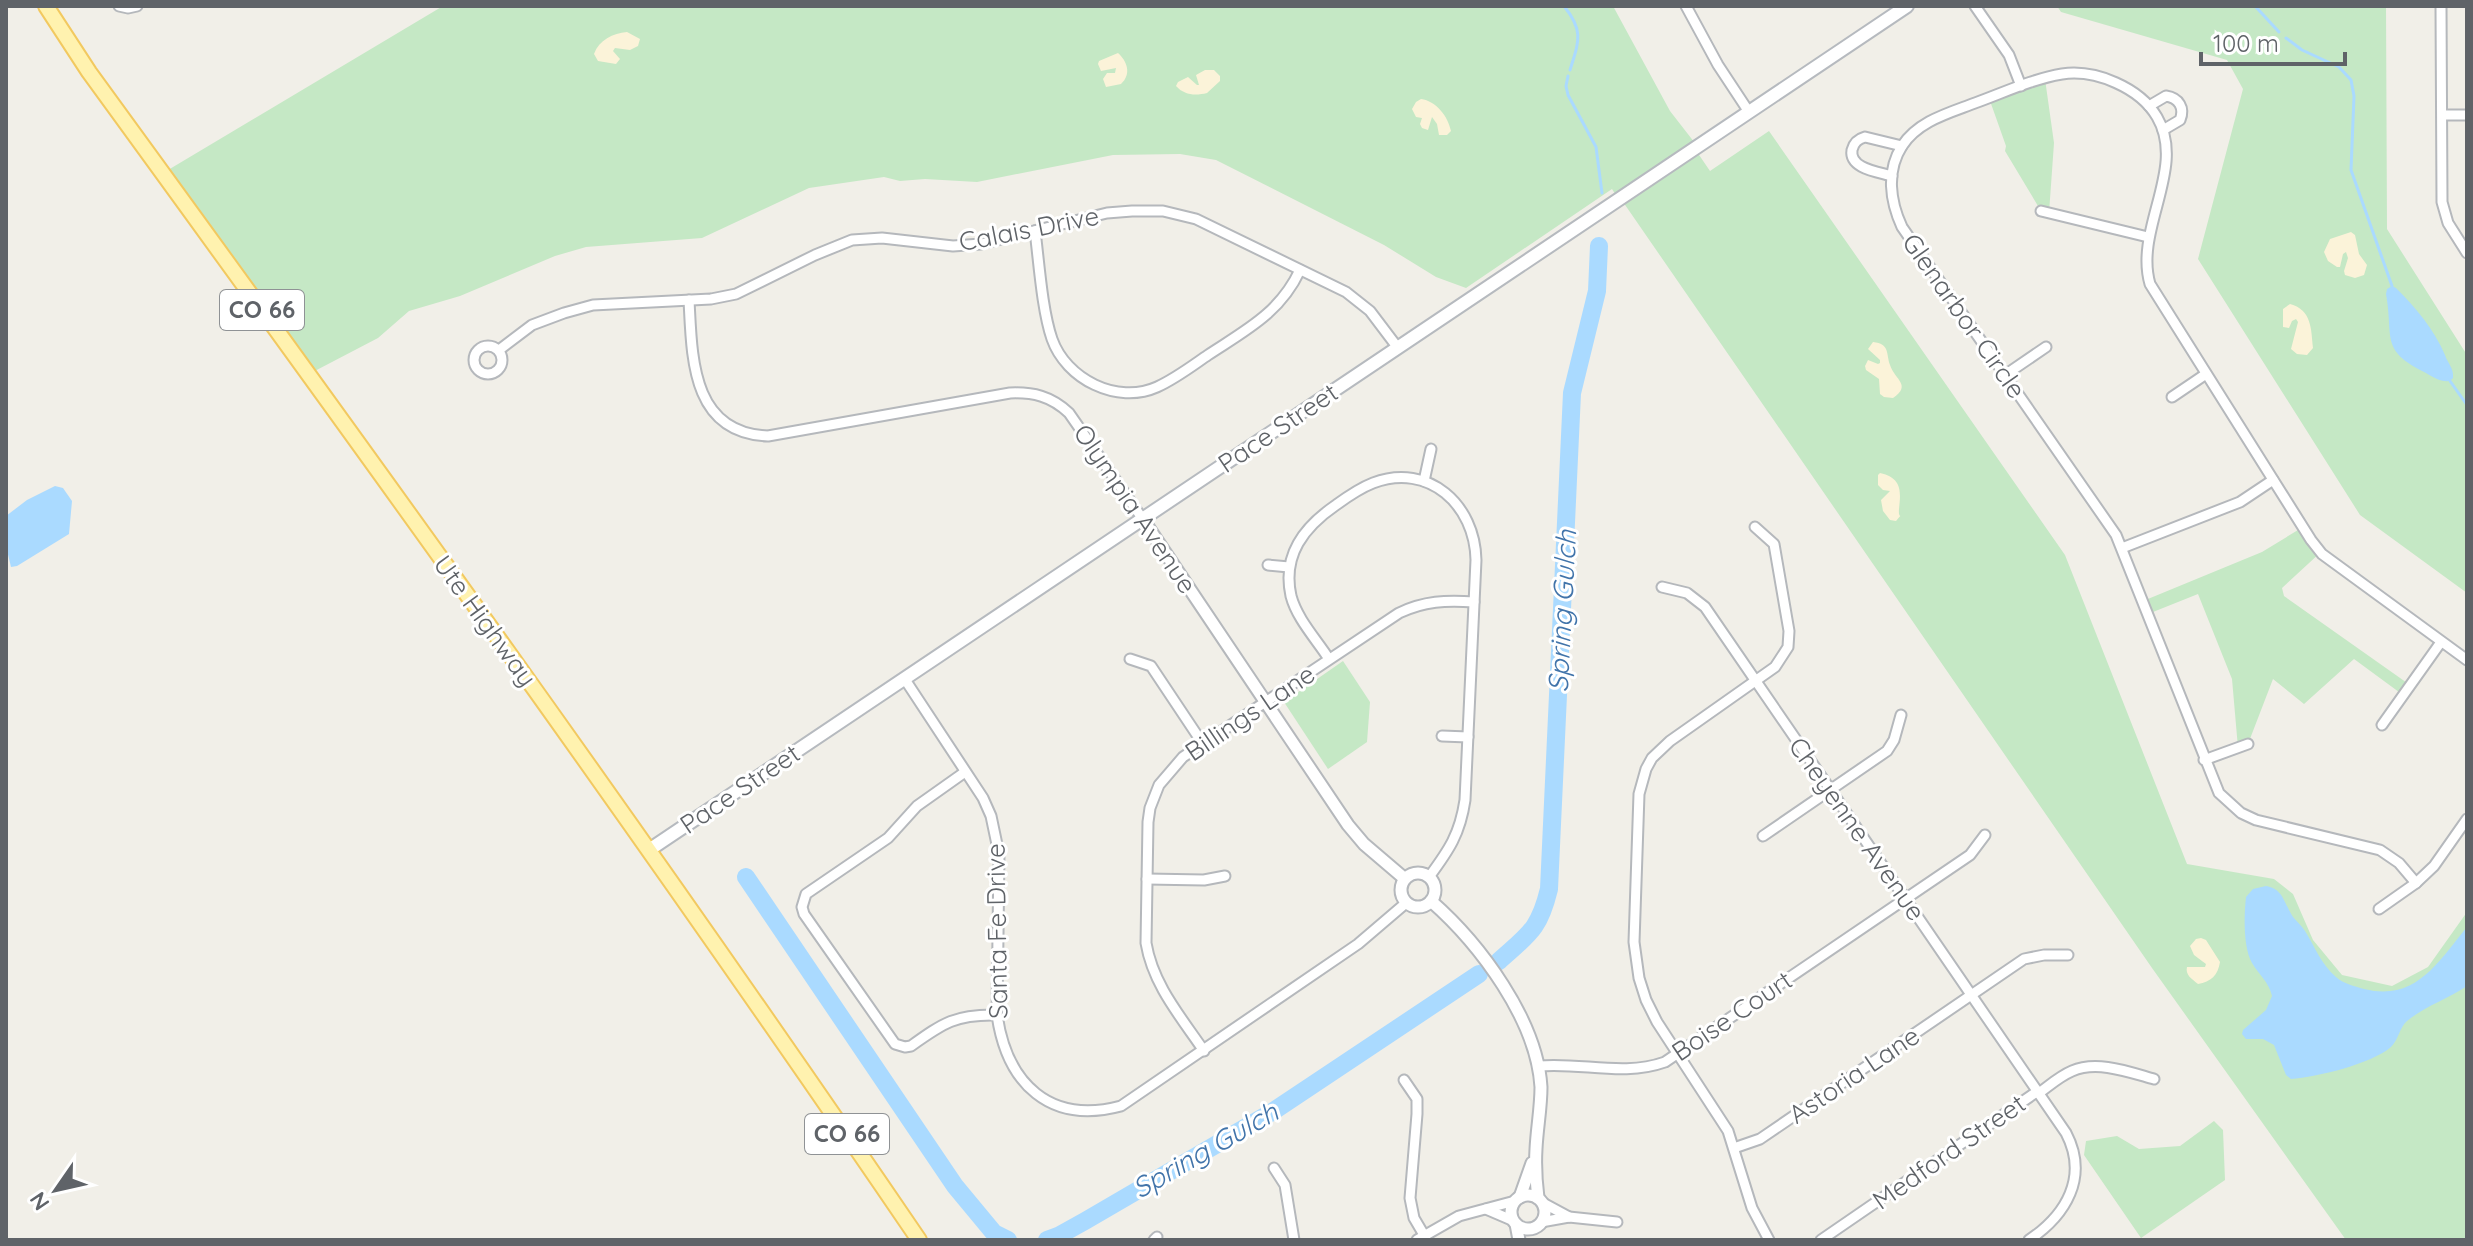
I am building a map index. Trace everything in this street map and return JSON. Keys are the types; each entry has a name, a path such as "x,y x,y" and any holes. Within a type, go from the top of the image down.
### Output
{"main road":[{"name":"Ute Highway","path":"46,6 89,72 649,850 919,1240"},
{"name":"Pace Street","path":"649,850 1907,6"}],"street":[{"path":"119,6 137,6"},
{"path":"1975,6 2009,55 2021,86"},
{"path":"2441,6 2443,207 2448,223 2467,253"},
{"path":"1689,7 1718,65 1749,112"},
{"path":"1892,176 1857,164 1852,157 1858,140 1865,137 1902,146 1913,134 1937,118 2062,74 2093,76 2126,87 2149,106 2163,130 2166,147 2165,171 2145,261 2150,284 2322,554 2467,660"},
{"path":"2149,106 2166,96 2176,99 2181,105 2180,120 2163,130"},
{"path":"2443,115 2467,115"},
{"name":"Glenarbor Circle","path":"1902,146 1892,176 1892,201 1902,227 2109,522 2219,793 2241,813 2270,824 2380,850 2399,863 2416,883"},
{"name":"Calais Drive","path":"499,350 532,325 589,306 711,299 736,294 852,240 890,238 953,246 981,244 1107,213 1130,211 1163,211 1196,219 1346,292 1370,311 1398,348"},
{"path":"2041,211 2148,237"},
{"path":"1035,231 1049,328 1059,353 1065,363 1083,378 1120,392 1156,388 1266,317 1287,294 1300,270"},
{"name":"Olympia Avenue","path":"689,300 695,377 700,390 714,412 748,433 768,436 1010,393 1038,395 1053,400 1069,413 1355,834 1405,879"},
{"path":"2005,375 2046,347"},
{"path":"2172,397 2206,374"},
{"path":"1424,481 1431,449"},
{"path":"1329,659 1294,604 1289,580 1289,567 1296,545 1307,528 1343,499 1386,479 1424,481 1448,496 1469,522 1475,547 1465,800 1462,822 1453,844 1429,877"},
{"path":"2122,548 2240,502 2273,480"},
{"path":"1755,527 1774,544 1789,631 1788,647 1783,659 1757,682 1660,749 1649,763 1641,785 1635,958 1646,1000 1720,1116 1734,1148 1756,1220 1769,1240"},
{"path":"1268,565 1289,567"},
{"name":"Cheyenne Avenue","path":"1662,587 1687,593 1699,601 2070,1141 2075,1168 2073,1186 2062,1210 2047,1228 2029,1240"},
{"name":"Billings Lane","path":"1204,1051 1153,971 1146,943 1148,822 1155,794 1170,770 1183,757 1399,613 1434,601 1474,602"},
{"path":"2382,725 2441,642"},
{"path":"1130,659 1151,666 1203,744"},
{"name":"Santa Fe Drive","path":"904,678 991,816 999,854 997,1015 1000,1039 1018,1072 1033,1092 1046,1101 1066,1109 1086,1112 1121,1106 1358,944 1406,903"},
{"path":"1763,836 1887,751 1894,740 1901,715"},
{"path":"1442,736 1468,737"},
{"path":"2204,760 2248,744"},
{"path":"965,772 917,806 888,838 806,894 802,907 895,1044 911,1046 938,1026 958,1018 997,1015"},
{"path":"2379,909 2434,866 2467,819"},
{"name":"Boise Court","path":"1539,1066 1563,1064 1629,1070 1665,1062 1970,855 1985,835"},
{"path":"1414,874 1429,877 1435,891 1431,901 1418,907 1406,903 1401,889 1405,879 1414,874"},
{"path":"1147,879 1204,880 1225,876"},
{"path":"1431,901 1453,920 1516,1008 1529,1032 1539,1066 1541,1096 1535,1151 1540,1201 1545,1213 1530,1240"},
{"name":"Astoria Lane","path":"1734,1148 1760,1139 2024,959 2068,955"},
{"name":"Medford Street","path":"1821,1240 2068,1073 2082,1068 2119,1069 2154,1079"},
{"path":"1404,1080 1417,1099 1410,1203 1421,1238 1459,1216 1529,1195 1569,1217"},
{"path":"1519,1240 1511,1211 1535,1151"},
{"path":"1274,1168 1285,1185 1294,1240"},
{"path":"1486,1209 1526,1228 1569,1217 1617,1222"}],"green space":[{"path":"443,6 1613,6 1670,111 1698,147 1695,149 1710,171 1769,131 2065,555 2187,864 2274,879 2293,894 2313,940 2342,975 2392,986 2428,967 2467,912 2467,1240 2346,1240 2152,968 1612,189 1466,288 1436,277 1384,245 1216,160 1180,154 1113,155 977,182 900,181 884,177 809,188 702,238 586,247 555,256 460,296 409,311 378,338 309,374 163,173"},
{"path":"2057,6 2386,6 2387,229 2467,355 2467,593 2360,515 2198,259 2243,89 2227,60 2061,12"},
{"path":"2045,79 2054,143 2049,213 2041,211 2005,151 2006,146 1989,98"},
{"path":"2303,527 2321,552 2282,588 2284,596 2410,685 2403,695 2354,659 2304,704 2273,679 2248,744 2238,748 2232,679 2198,594 2148,614 2143,601 2262,552"},
{"path":"1343,661 1370,702 1367,742 1328,769 1284,702"},
{"path":"2214,1121 2223,1130 2225,1180 2141,1238 2084,1155 2086,1141 2117,1136 2139,1149 2180,1146"}],"sand":[{"path":"627,32 640,39 638,46 630,50 615,48 613,51 620,59 616,64 598,61 594,54 603,41"},
{"path":"1118,53 1126,64 1126,76 1121,84 1106,87 1103,79 1107,73 1115,73 1116,68 1101,71 1099,61"},
{"path":"1205,70 1214,70 1220,76 1220,81 1207,93 1190,94 1176,86 1188,77 1199,85 1196,75"},
{"path":"1421,99 1432,103 1444,115 1451,131 1447,135 1439,135 1432,117 1428,130 1422,128 1422,118 1416,117 1412,109"},
{"path":"2351,232 2367,265 2364,275 2355,278 2345,275 2346,252 2340,267 2337,267 2328,261 2324,252 2330,239"},
{"path":"2290,304 2303,311 2309,321 2313,348 2307,355 2297,354 2291,349 2298,322 2296,319 2289,328 2283,327 2283,309"},
{"path":"1873,342 1885,347 1892,370 1902,386 1893,398 1880,394 1879,379 1866,370 1868,360 1880,363 1868,349"},
{"path":"1880,473 1893,478 1898,486 1900,516 1896,521 1890,520 1883,511 1881,500 1890,491 1878,485"},
{"path":"2201,938 2206,940 2220,962 2213,977 2198,984 2190,977 2187,967 2205,967 2206,964 2194,955 2190,946"}],"water":[{"path":"2392,286 2436,336 2453,371 2450,381 2438,379 2411,365 2395,349 2391,341 2386,294"},
{"path":"55,486 63,488 72,501 69,534 11,567 6,546 6,516 27,500"},
{"path":"2266,886 2277,890 2331,972 2342,981 2364,989 2382,992 2412,984 2435,965 2467,927 2467,986 2407,1021 2394,1044 2371,1059 2315,1076 2291,1079 2286,1075 2274,1045 2263,1039 2246,1039 2242,1034 2266,1010 2272,996 2249,956 2245,931 2246,897 2253,889"}],"waterway":[{"path":"1564,6 1575,22 1578,36 1570,70"},
{"path":"2255,6 2279,32"},
{"path":"2286,38 2302,50 2339,67 2351,80 2354,96 2351,170 2392,286"},
{"path":"1568,76 1568,95 1596,147 1602,193"},
{"name":"Spring Gulch","path":"1499,961 1537,923 1549,889 1572,393 1597,291 1599,246"},
{"path":"2450,381 2467,405"},
{"name":"Spring Gulch","path":"746,877 955,1186 994,1233 1008,1240"},
{"name":"Spring Gulch","path":"1047,1240 1272,1112 1479,974"}]}
